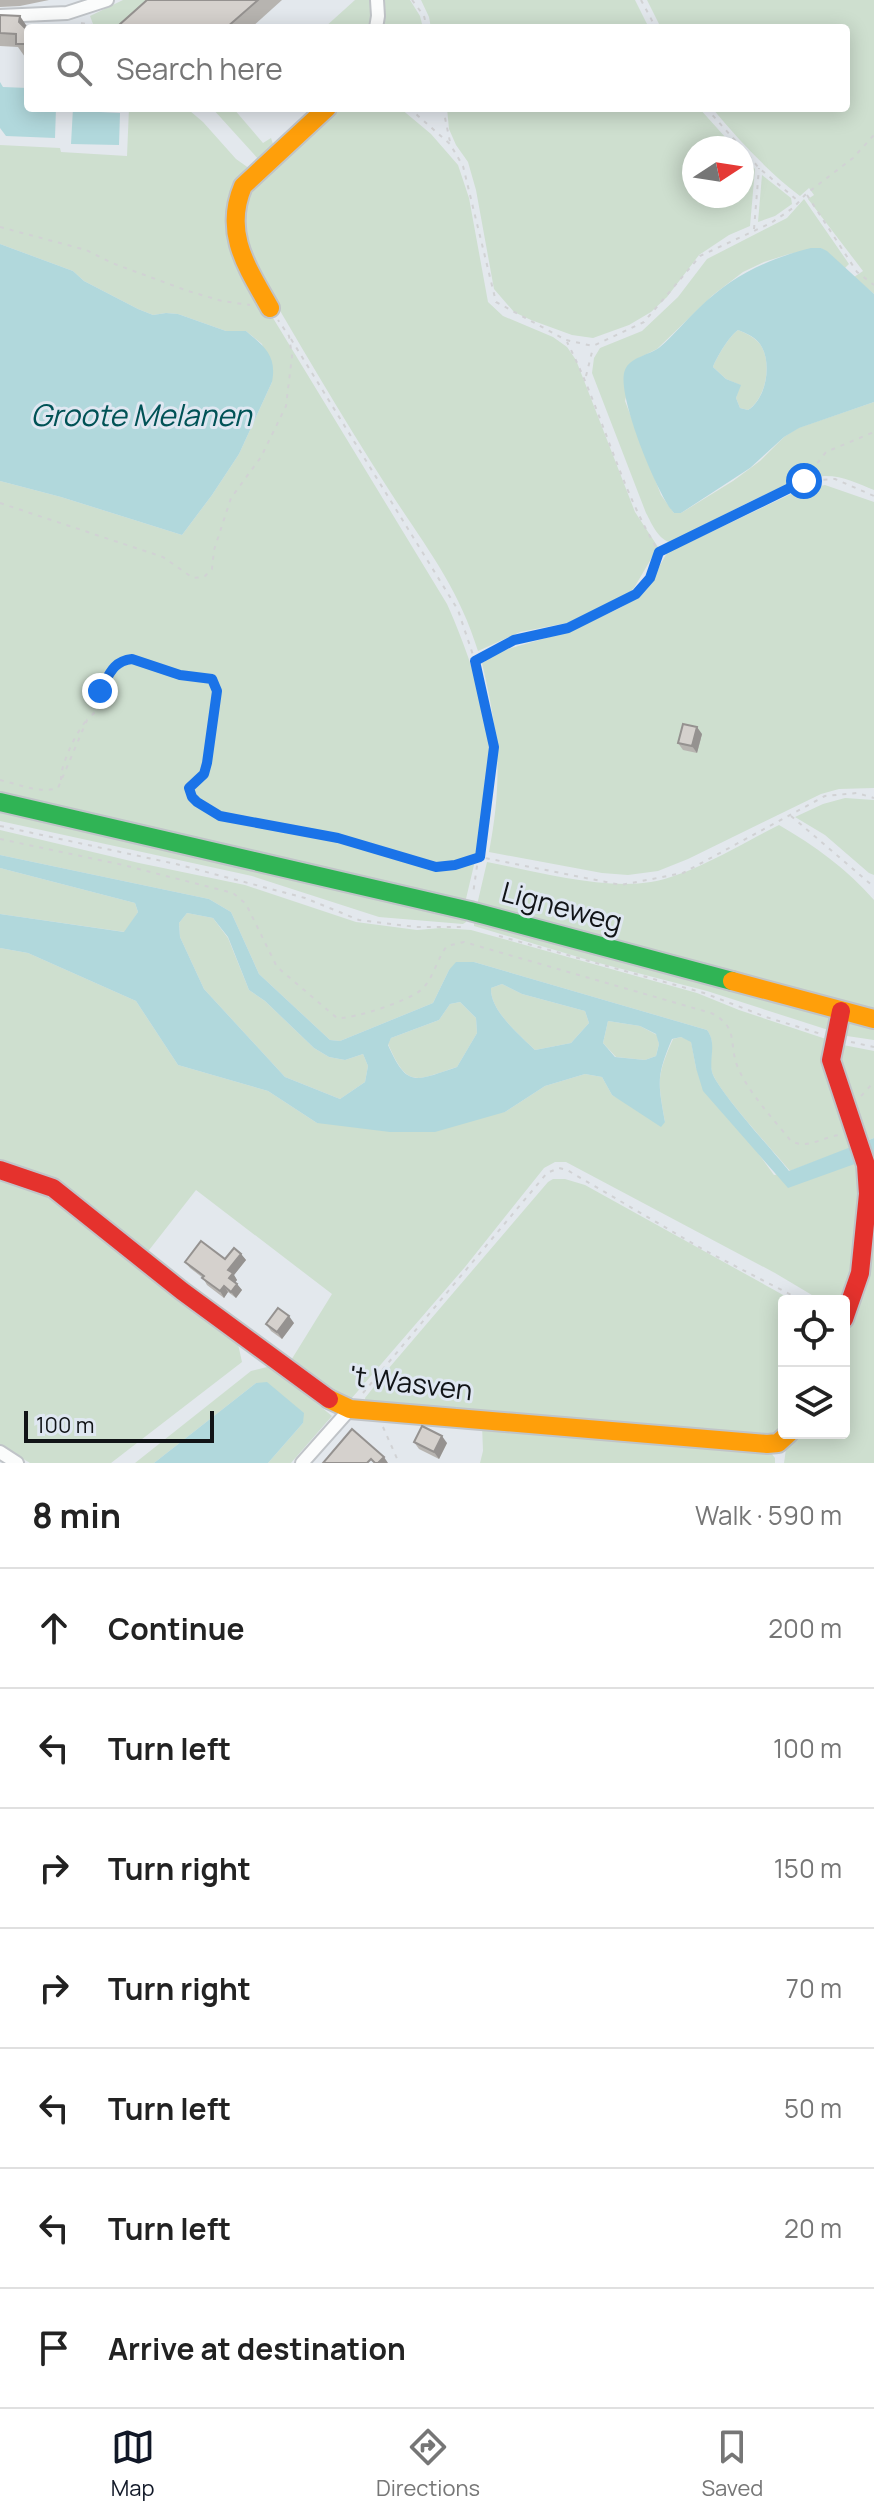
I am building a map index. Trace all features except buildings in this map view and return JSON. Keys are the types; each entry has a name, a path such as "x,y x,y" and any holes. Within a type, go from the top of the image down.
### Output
{"street":[{"path":"0,16 67,13 107,0"},
{"path":"377,0 377,24"},
{"path":"270,308 241,255 236,239 237,197 243,186 323,112"},
{"name":"Ligneweg","path":"0,802 874,1019"},
{"path":"841,1011 831,1054 832,1065 866,1165 868,1194 860,1273 850,1302"},
{"name":"'t Wasven","path":"0,1170 53,1188 182,1291 332,1401 350,1409 767,1444 778,1443 782,1439"},
{"path":"302,1463 350,1409"},
{"path":"0,1452 17,1463"}],"path":[{"path":"412,0 426,24"},
{"path":"641,0 654,24"},
{"path":"414,112 450,144 463,166 496,302 566,340 593,346 644,322 700,256 771,223 793,208 806,194 853,158 874,135"},
{"path":"444,112 450,144"},
{"path":"710,112 731,136"},
{"path":"754,162 798,201"},
{"path":"754,230 759,168"},
{"path":"806,194 857,272 874,285"},
{"path":"0,227 86,250 126,269 199,295 270,308 454,602 475,661 494,747 469,919 416,927 359,920 305,898 176,864 0,826"},
{"path":"0,503 163,557 193,578 204,577 212,569 214,550 231,498 261,457 286,406 291,377 289,336"},
{"path":"566,340 586,378 642,524 659,552"},
{"path":"586,378 593,346"},
{"path":"804,481 826,452 874,432"},
{"path":"475,661 514,640 568,628 636,594 650,578 659,552 804,481 835,479 874,496"},
{"path":"61,781 61,773 79,729 96,711 95,698 113,667 132,659 180,675 212,679 217,691 207,763 204,774 189,788 197,802 220,816 338,838 436,867 480,857 621,885 683,873 825,796 857,793 874,798"},
{"path":"0,780 50,791 58,788 87,720"},
{"path":"790,815 872,881 874,887"},
{"path":"0,839 123,865 233,893 246,904 277,967 337,1018 368,1013 423,989 447,946 464,942 711,1013 725,1019 741,1075 791,1141 798,1145 837,1135"},
{"path":"497,935 704,993 834,1039 874,1047"},
{"path":"350,1409 547,1173 559,1168 704,1250 791,1295"},
{"path":"376,1412 399,1463"}],"green space":[{"path":"123,0 169,0 142,24 93,24 90,16"},
{"path":"355,0 372,0 373,24 328,24"},
{"path":"380,0 410,0 422,24 383,24"},
{"path":"421,0 635,0 647,24 430,24"},
{"path":"647,0 874,0 874,294 854,277 863,271 808,199 814,195 809,188 800,196 754,155 754,136 737,136 716,112 850,112 850,24 659,24"},
{"path":"129,112 191,112 236,159 253,171 230,204 259,295 447,604 480,696 488,734 489,770 485,809 465,903 381,880 0,793 0,481 182,535 239,454 272,382 262,344 246,331 226,331 178,314 153,315 84,281 73,271 0,244 0,145 127,156"},
{"path":"216,112 236,112 263,143 271,138 274,147 260,161"},
{"path":"337,112 405,112 431,134 458,165 469,198 488,302 503,316 553,337 567,347 576,360 635,512 658,547 627,596 567,623 520,632 478,651 451,586 353,433 249,258 240,216 254,189"},
{"path":"447,112 703,112 724,136 682,136 682,208 752,208 750,226 729,235 699,255 667,297 651,312 629,325 593,338 572,335 514,312 494,289 476,190 468,162 449,129"},
{"path":"762,175 791,198 792,204 775,216 758,222"},
{"path":"804,199 849,264 845,268 821,248 789,254 743,272 713,295 657,349 635,360 625,401 661,495 674,513 681,513 733,481 798,428 874,402 874,490 839,477 810,478 749,502 672,543 656,531 646,513 592,373 594,358 600,348 642,331 678,297 707,259 787,218"},
{"path":"738,330 760,344 766,360 763,389 748,410 740,408 736,398 740,385 726,379 713,367"},
{"path":"825,485 874,502 874,788 839,789 821,794 658,871 628,875 602,873 489,852 496,801 497,757 482,663 501,651 570,631 620,608 647,588 667,553 795,492"},
{"path":"845,798 874,800 874,875 825,835 795,817"},
{"path":"0,809 467,917 466,922 379,917 252,876 0,821"},
{"path":"779,825 830,858 874,900 874,1011 477,905 487,862 590,882 651,882 699,866"},
{"path":"0,830 245,885 356,922 417,930 471,930 697,993 829,1040 853,1147 790,1171 716,1081 711,1067 711,1040 707,1030 474,962 449,970 433,1003 340,1041 330,1040 259,974 231,912 209,899 0,855"},
{"path":"0,868 135,903 138,912 125,932 0,914"},
{"path":"187,913 213,918 228,938 249,990 265,1001 314,1048 329,1057 345,1060 363,1054 368,1066 365,1082 340,1099 285,1077 204,989 180,937 179,923"},
{"path":"474,920 874,1027 874,1040 847,1036 707,991 474,926"},
{"path":"0,948 28,953 136,1001 178,1065 268,1091 317,1123 505,1112 545,1086 585,1074 602,1077 612,1095 665,1122 661,1071 673,1039 681,1037 691,1041 696,1068 774,1175 858,1162 860,1237 846,1295 812,1295 566,1162 555,1162 544,1168 465,1267 351,1399 344,1400 290,1362 332,1294 196,1190 146,1254 0,1165"},
{"path":"502,984 522,994 585,1011 589,1023 571,1043 535,1050 495,1005 491,988"},
{"path":"460,1002 476,1018 477,1033 457,1067 422,1078 408,1075 401,1069 388,1044 391,1038 439,1020 450,1004"},
{"path":"608,1021 640,1026 657,1035 659,1044 656,1056 645,1060 616,1057 603,1043"},
{"path":"838,1044 874,1051 874,1138 866,1141 837,1061"},
{"path":"874,1157 874,1463 784,1463 789,1439 850,1439 850,1308 871,1158"},
{"path":"0,1178 48,1196 58,1196 238,1344 242,1362 111,1463 30,1463 0,1445"},
{"path":"565,1179 585,1185 783,1295 778,1295 778,1436 775,1438 366,1403 365,1398 389,1368 548,1182"},
{"path":"271,1366 332,1416 291,1463 268,1463 303,1423 256,1383 154,1463 135,1463 251,1371"},
{"path":"482,1425 767,1448 775,1463 480,1463"}],"water":[{"path":"0,82 3,87 24,88 24,112 56,112 55,138 6,136 0,128"},
{"path":"73,112 120,113 119,145 71,144"},
{"name":"Groote Melanen","path":"0,244 73,271 84,281 153,315 178,314 226,331 246,331 268,353 273,365 272,382 239,454 182,535 0,481"},
{"path":"811,248 827,251 874,294 874,402 799,428 784,437 750,468 681,513 674,513 658,487 632,420 626,399 625,370 631,362 660,347 724,287 765,263","holes":["738,330 758,342 766,361 763,389 748,410 740,408 736,398 741,385 726,379 713,367"]},
{"path":"0,855 209,899 231,912 259,974 330,1040 340,1041 433,1003 456,962 474,962 707,1030 712,1040 711,1067 716,1081 789,1171 874,1138 874,1157 788,1188 703,1091 691,1042 681,1037 672,1039 661,1072 665,1122 661,1127 612,1095 602,1077 585,1074 545,1086 505,1112 435,1132 390,1132 317,1123 268,1091 178,1065 136,1001 28,953 0,948 0,914 124,932 138,912 135,903 0,868","holes":["187,913 213,918 228,937 249,990 265,1001 314,1048 329,1057 345,1060 363,1054 368,1066 365,1082 340,1099 285,1077 204,989 180,937 179,923","502,984 522,994 585,1011 589,1023 571,1043 535,1050 501,1014 491,988","460,1002 476,1018 477,1033 457,1067 422,1078 408,1075 401,1069 388,1045 391,1038 439,1020 450,1004","608,1021 640,1026 656,1034 659,1044 656,1056 645,1060 615,1057 603,1043"]},
{"path":"267,1382 304,1413 303,1423 268,1463 154,1463 256,1383"}],"traffic: fast":[{"path":"0,802 470,911 732,981"}],"traffic: slow":[{"path":"270,308 240,249 237,203 243,186 323,112"},
{"path":"732,981 874,1019"},
{"path":"329,1399 350,1409 767,1444 778,1443 782,1439"}],"traffic: jam":[{"path":"841,1011 831,1060 866,1165 868,1194 860,1273 850,1302"},
{"path":"0,1170 53,1188 182,1291 329,1399"}],"route":[{"path":"100,691 117,663 132,659 180,675 212,679 217,691 207,763 204,774 189,788 197,802 220,816 338,838 436,867 455,865 480,857 494,747 475,661 514,640 568,628 636,594 650,578 659,552 804,481"}]}
